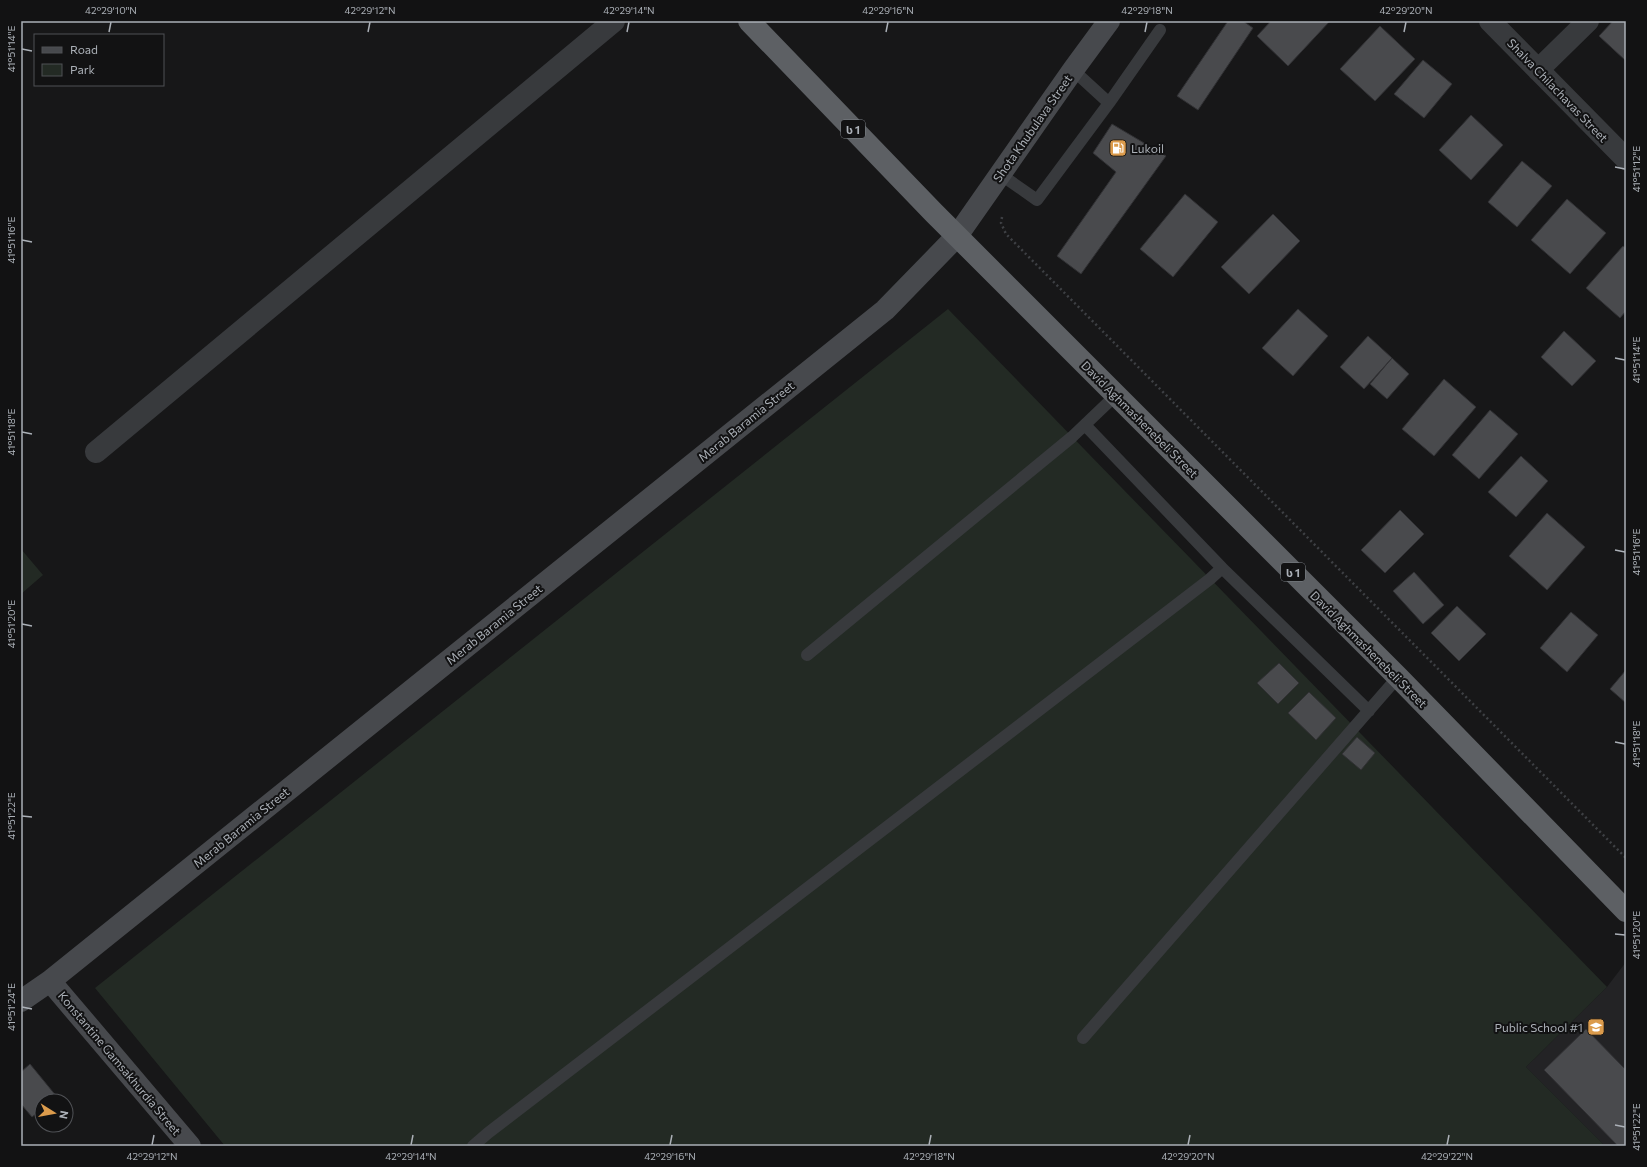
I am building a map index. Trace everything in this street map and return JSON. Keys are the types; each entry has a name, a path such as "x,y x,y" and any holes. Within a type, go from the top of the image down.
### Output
{"highway":[{"name":"ს 1","path":"749,21 957,236"},
{"name":"David Aghmashenebeli Street","path":"957,236 1398,677 1626,911"}],"main road":[{"name":"Shota Khubulava Street","path":"957,236 1109,21"},
{"name":"Merab Baramia Street","path":"21,1001 50,981 885,310 957,236"},
{"name":"Konstantine Gamsakhurdia Street","path":"50,981 190,1146"}],"street":[{"path":"96,452 614,21"},
{"name":"Shalva Chilachavas Street","path":"1490,21 1626,159"},
{"path":"1538,70 1588,21"}],"lane":[{"path":"1000,174 1037,200 1109,103 1160,30"},
{"path":"1073,70 1109,103"},
{"path":"808,654 1085,425 1116,395"},
{"path":"1085,425 1222,568 1368,711"},
{"path":"473,1146 1210,579 1222,568"},
{"path":"1083,1038 1398,677"}],"path":[{"path":"1020,188 1004,208 1001,223 1006,234 1626,858"}],"shaded area":[{"name":"Public School #1","path":"1626,962 1626,1146 1605,1146 1526,1067 1607,987"}],"green space":[{"path":"948,309 1607,987 1526,1067 1605,1146 225,1146 95,988"},
{"path":"21,549 43,575 21,594"}],"building":[{"path":"1228,21 1243,21 1253,28 1198,110 1177,96"},
{"path":"1271,21 1330,21 1288,66 1257,36"},
{"path":"1613,21 1626,21 1626,61 1599,36"},
{"path":"1380,26 1415,59 1375,101 1340,69"},
{"path":"1423,60 1452,84 1424,118 1394,94"},
{"path":"1471,115 1503,145 1471,180 1439,150"},
{"path":"1112,124 1166,156 1081,274 1057,256 1116,172 1093,153"},
{"path":"1522,161 1552,186 1517,227 1488,202"},
{"path":"1185,194 1218,222 1173,277 1140,249"},
{"path":"1567,199 1606,233 1570,274 1531,240"},
{"path":"1273,214 1300,241 1249,294 1221,267"},
{"path":"1623,246 1626,248 1626,311 1620,318 1586,288"},
{"path":"1298,309 1328,336 1293,376 1262,348"},
{"path":"1564,331 1596,361 1572,386 1541,357"},
{"path":"1368,336 1392,358 1364,389 1340,367"},
{"path":"1392,358 1409,374 1387,399 1370,384"},
{"path":"1444,379 1476,407 1434,456 1402,429"},
{"path":"1490,410 1518,434 1479,479 1452,455"},
{"path":"1521,456 1548,481 1516,517 1488,492"},
{"path":"1400,510 1424,534 1385,573 1361,550"},
{"path":"1547,513 1585,547 1547,590 1509,556"},
{"path":"1414,572 1444,605 1423,624 1393,591"},
{"path":"1457,606 1486,634 1459,661 1431,633"},
{"path":"1571,612 1598,635 1567,672 1540,648"},
{"path":"1279,663 1299,683 1278,704 1257,683"},
{"path":"1626,670 1626,703 1610,689"},
{"path":"1309,692 1336,718 1316,740 1288,713"},
{"path":"1357,737 1375,753 1361,770 1342,754"},
{"path":"1586,1029 1626,1070 1626,1146 1618,1146 1544,1070"},
{"path":"30,1064 54,1093 34,1093 34,1115 32,1117 21,1104 21,1072"}],"place":[{"name":"Lukoil","path":"1118,148"},
{"name":"Public School #1","path":"1596,1027"}]}
